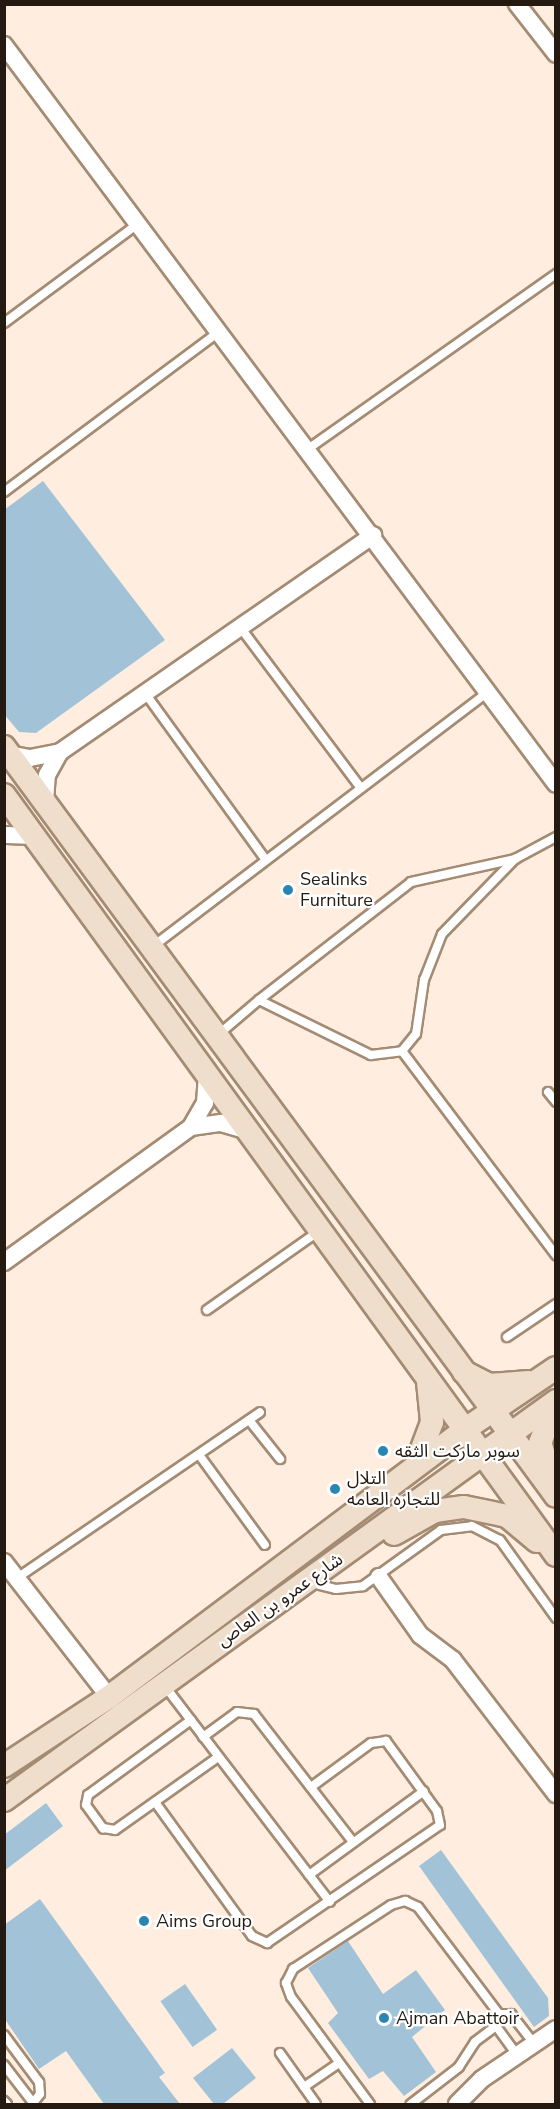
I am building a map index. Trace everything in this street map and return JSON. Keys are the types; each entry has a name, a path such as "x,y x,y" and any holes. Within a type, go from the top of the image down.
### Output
{"main road":[{"path":"7,751 555,1496"},
{"path":"4,795 250,1131 555,1555"},
{"path":"463,1371 498,1386 548,1373"},
{"name":"شارع عمرو بن العاص","path":"4,1766 109,1697 491,1410 548,1373"},
{"path":"412,1470 430,1435 427,1380"},
{"path":"555,1402 540,1443 555,1488"},
{"name":"شارع عمرو بن العاص","path":"4,1800 162,1683 316,1576 555,1402"},
{"path":"316,1576 364,1555 421,1516 464,1507 493,1511 519,1524 555,1567"}],"street":[{"path":"518,4 555,54"},
{"path":"4,45 373,535 555,784"},
{"path":"7,751 30,758 60,752 373,535"},
{"path":"45,802 47,775 60,752"},
{"path":"4,835 35,836"},
{"path":"4,1262 191,1127 205,1103 207,1075"},
{"path":"191,1127 221,1123 250,1131"},
{"path":"4,1562 109,1697"},
{"path":"378,1577 420,1635 453,1660 555,1794"},
{"path":"463,2102 517,2055 555,2029"}],"lane":[{"path":"4,323 139,223"},
{"path":"308,449 555,274"},
{"path":"4,492 220,331"},
{"path":"240,627 361,788"},
{"path":"152,947 488,692"},
{"path":"145,693 266,860"},
{"path":"259,1000 371,1055 402,1051 416,1034 424,980 442,934 515,860 555,837"},
{"path":"217,1037 259,1000 411,882 515,860"},
{"path":"402,1051 555,1255"},
{"path":"548,1092 555,1102"},
{"path":"207,1310 321,1229"},
{"path":"507,1337 555,1304"},
{"path":"17,1578 200,1456 260,1412"},
{"path":"249,1420 280,1459"},
{"path":"200,1456 266,1545"},
{"path":"316,1576 345,1590 378,1577 441,1530 472,1526 500,1540 555,1618"},
{"path":"162,1683 330,1902"},
{"path":"203,1737 237,1712 249,1711 353,1842"},
{"path":"191,1720 86,1800 109,1831 218,1757"},
{"path":"154,1802 256,1940 272,1941 437,1830 440,1816 394,1748 381,1740 311,1787"},
{"path":"309,1875 424,1791"},
{"path":"370,2104 288,1993 287,1978 395,1902 405,1901 418,1907 499,2014"},
{"path":"411,2104 453,2073 475,2042 496,2026 499,2014"},
{"path":"499,2014 511,2014 534,2043"},
{"path":"496,2026 517,2055"},
{"path":"4,2034 39,2082 40,2094 33,2104 4,2065"},
{"path":"280,2054 316,2104"},
{"path":"304,2087 339,2062"},
{"path":"4,2101 8,2104"}],"building":[{"path":"43,481 165,640 36,733 19,732 4,714 4,510"},
{"path":"46,1803 63,1826 4,1871 4,1835"},
{"path":"441,1850 548,1998 549,2016 534,2027 419,1866"},
{"path":"40,1899 165,2073 159,2077 180,2104 104,2104 66,2051 39,2069 4,2018 4,1925"},
{"name":"Ajman Abattoir","path":"348,1941 383,1994 416,1970 445,2010 412,2037 436,2072 404,2096 383,2071 369,2079 328,2023 338,2013 308,1968"},
{"path":"185,1984 217,2030 193,2047 160,2001"},
{"path":"232,2048 256,2078 223,2104 214,2104 193,2078"}],"place":[{"name":"Sealinks Furniture","path":"288,890"},
{"name":"سوبر ماركت الثقه","path":"383,1451"},
{"name":"التلال للتجاره العامه","path":"335,1489"},
{"name":"Aims Group","path":"144,1921"},
{"name":"Ajman Abattoir","path":"384,2018"}]}
